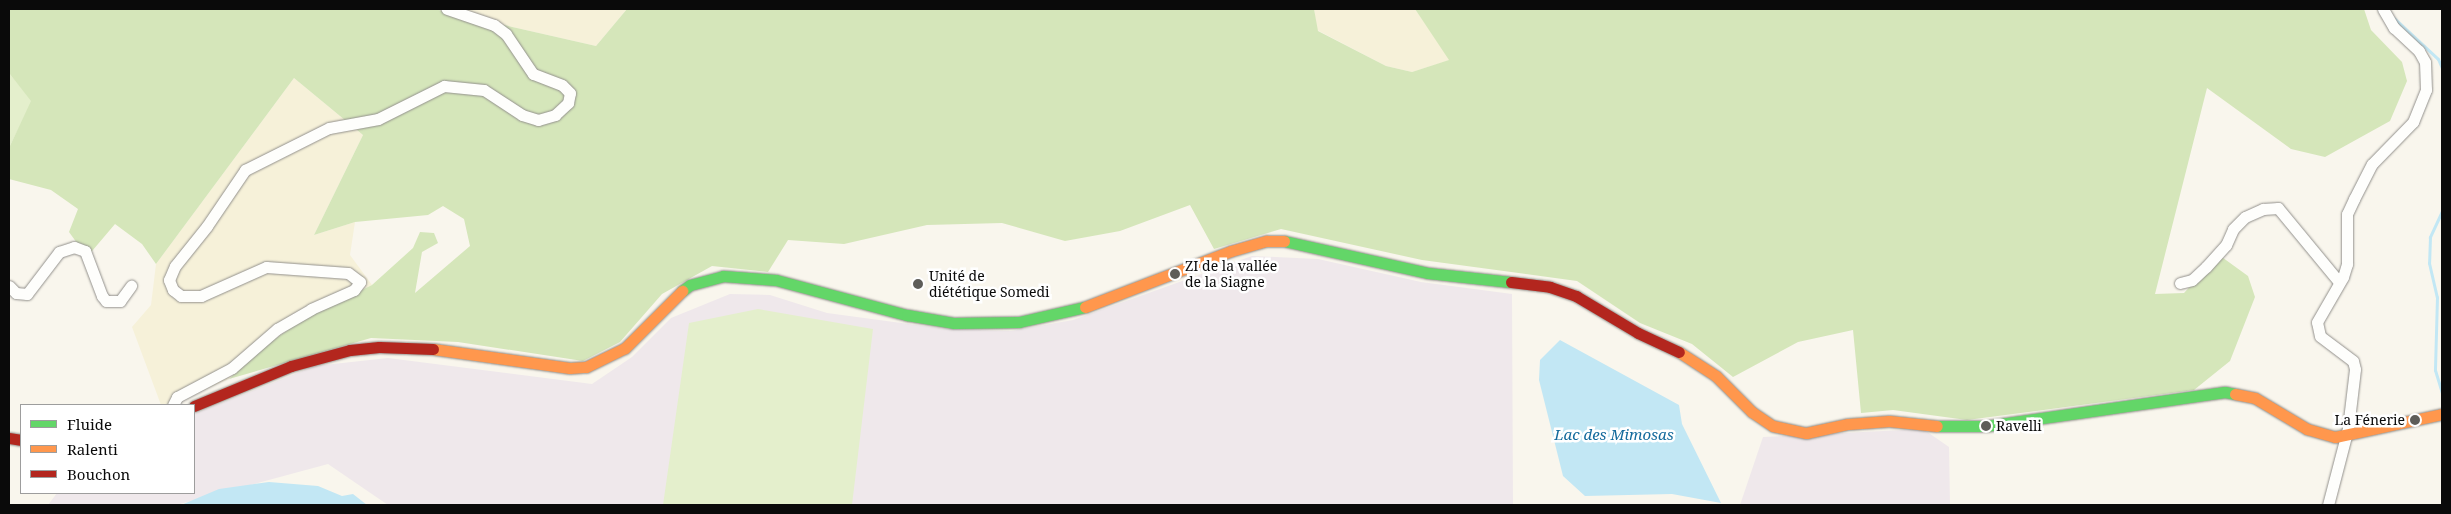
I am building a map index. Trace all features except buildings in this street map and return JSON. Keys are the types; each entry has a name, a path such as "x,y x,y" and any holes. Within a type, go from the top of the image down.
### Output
{"main road":[{"path":"195,406 290,366 350,350 379,347 435,349 586,367 625,348 664,306 690,285 723,276 776,280 907,315 954,324 1009,323 1045,319 1074,311 1231,251 1266,241 1284,241 1428,273 1550,287 1576,296 1638,333 1686,355 1716,376 1752,412 1773,426 1806,433 1848,424 1889,421 1955,428 1986,426 2224,392 2254,398 2320,434 2347,436 2442,414"}],"street":[{"path":"174,404 177,397 232,368 277,329 311,309 354,290 360,282 348,273 266,267 201,296 182,296 174,290 169,280 175,266 207,226 245,170 329,128 378,119 444,86 484,90 522,115 538,120 554,115 568,103 570,93 562,84 533,74 506,34 494,26 447,9"},
{"path":"2328,505 2347,436 2356,369 2353,362 2320,336 2317,322 2347,264 2348,214 2354,199 2372,164 2413,122 2426,90 2426,62 2419,51 2394,28 2383,9"},
{"path":"2180,283 2192,280 2206,267 2226,246 2233,229 2245,217 2263,209 2278,208 2339,282"},
{"path":"9,286 16,293 27,294 59,252 74,247 85,252 102,296 106,301 120,301 131,286"}],"shaded area":[{"path":"434,9 627,9 596,46"},
{"path":"1314,9 1415,9 1450,60 1412,72 1386,66 1317,30"},
{"path":"294,78 363,135 314,235 355,222 350,255 372,285 305,318 268,344 229,379 172,404 161,404 132,327 151,305 156,264"},
{"path":"1252,256 1318,259 1421,282 1512,294 1513,505 388,505 328,464 176,505 48,505 56,494 195,494 195,414 315,366 388,358 592,384 632,357 671,318 730,294 770,295 827,313 946,329 1011,331 1073,320"},
{"path":"1923,429 1949,447 1950,505 1740,505 1763,437"}],"green space":[{"path":"9,9 434,9 596,46 627,9 1314,9 1318,31 1386,66 1412,72 1449,60 1415,9 2364,9 2371,30 2402,62 2407,81 2390,121 2325,157 2291,149 2207,88 2155,294 2184,293 2219,255 2248,276 2255,297 2230,361 2194,390 1967,420 1893,410 1861,413 1853,330 1798,342 1733,377 1692,344 1640,323 1577,281 1422,260 1281,229 1214,249 1190,205 1120,231 1065,241 1002,223 927,225 844,244 788,240 768,272 712,266 662,294 620,342 583,361 458,342 371,338 229,379 268,344 305,318 372,285 413,248 420,232 434,233 438,243 422,252 415,293 470,246 464,219 443,206 428,215 355,222 314,235 363,135 294,78 156,264 142,244 115,224 87,257 69,232 78,209 51,190 9,179 9,148 31,101 9,73"},
{"path":"9,73 32,101 9,148"},
{"path":"758,309 873,329 852,505 663,505 689,323"}],"water":[{"name":"Lac des Mimosas","path":"1560,340 1679,405 1682,424 1721,503 1672,494 1585,496 1563,476 1539,380 1540,360"},
{"path":"269,482 318,486 342,496 353,494 367,505 181,505 219,489"}],"waterway":[{"path":"2394,18 2438,59 2442,68"},
{"path":"2442,211 2430,237 2429,263 2437,297 2435,370 2442,393"}],"traffic: fast":[{"path":"1284,241 1428,273 1511,282"},
{"path":"682,291 690,285 723,276 776,280 907,315 954,323 1019,322 1085,307"},
{"path":"1937,426 1986,426 2225,392 2235,394"}],"traffic: slow":[{"path":"1085,307 1231,251 1267,241 1284,241"},
{"path":"433,349 570,368 586,367 625,348 682,291"},
{"path":"1679,352 1716,376 1752,412 1773,426 1806,433 1848,424 1889,421 1937,426"},
{"path":"2235,394 2255,398 2307,429 2335,437 2442,414"}],"traffic: jam":[{"path":"1511,282 1550,287 1576,296 1638,333 1679,352"},
{"path":"195,406 291,366 350,350 379,347 433,349"},
{"path":"9,438 20,440"}],"place":[{"name":"ZI de la vallée de la Siagne","path":"1175,274"},
{"name":"Unité de diététique Somedi","path":"918,284"},
{"name":"La Fénerie","path":"2415,420"},
{"name":"Ravelli","path":"1986,426"}]}
